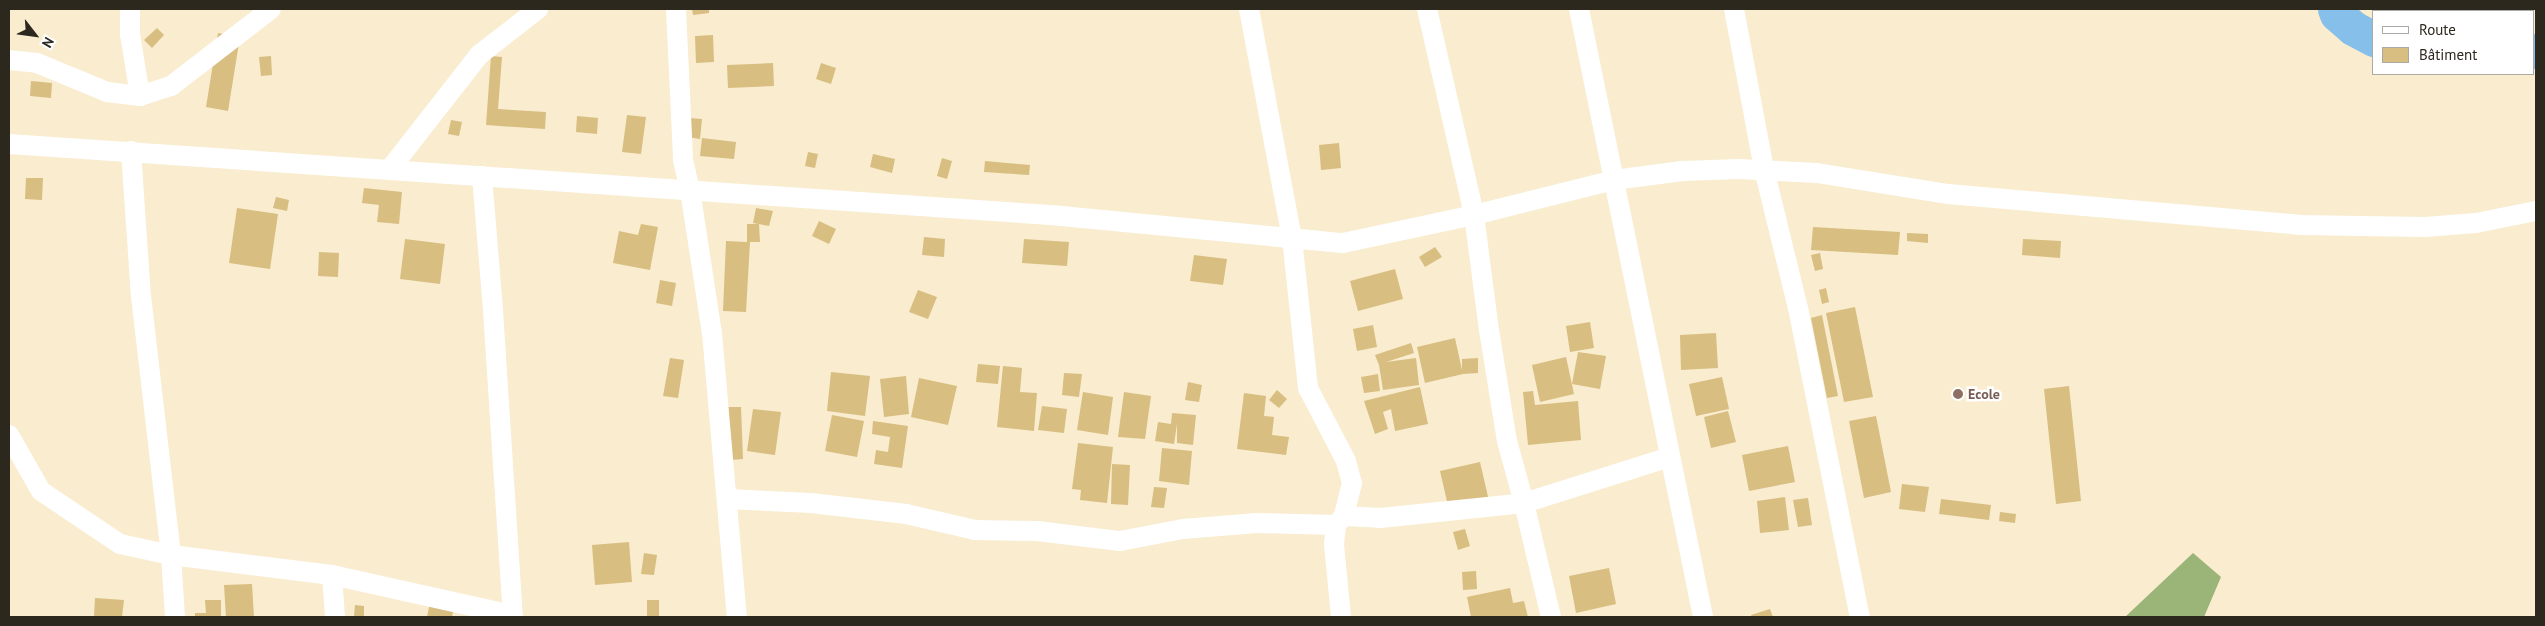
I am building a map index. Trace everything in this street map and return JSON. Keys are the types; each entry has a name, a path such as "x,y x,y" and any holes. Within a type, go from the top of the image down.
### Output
{"street":[{"path":"130,9 130,34 140,96"},
{"path":"9,60 37,63 107,92 140,96 171,86 271,9"},
{"path":"390,169 479,55 538,9"},
{"path":"676,9 683,160 690,190 712,332 737,617"},
{"path":"1249,9 1292,238 1308,388 1346,461 1352,483 1334,544 1341,617"},
{"path":"1427,9 1474,215 1489,330 1507,441 1551,617"},
{"path":"1578,9 1703,617"},
{"path":"1734,9 1764,169 1798,308 1860,617"},
{"path":"9,144 1075,216 1343,243 1474,215 1614,180 1682,171 1764,169 1817,173 1948,194 2300,225 2425,227 2476,223 2536,211"},
{"path":"131,151 141,296 171,555 176,617"},
{"path":"9,435 41,491 120,544 171,555 332,575 513,616 493,310 482,176"},
{"path":"728,499 811,503 906,514 975,530 1037,531 1120,542 1192,528 1256,523 1380,518 1524,503 1670,457"},
{"path":"332,575 336,617"}],"green space":[{"path":"2193,553 2221,577 2204,617 2125,617"}],"building":[{"path":"692,9 709,9 709,13 693,15"},
{"path":"157,28 164,35 152,48 144,40"},
{"path":"218,33 240,37 228,111 206,107"},
{"path":"713,35 714,62 696,63 695,36"},
{"path":"271,56 272,75 261,76 259,57"},
{"path":"491,56 502,57 498,109 546,112 545,129 486,125"},
{"path":"773,63 774,86 728,88 727,65"},
{"path":"821,63 836,68 831,84 816,79"},
{"path":"31,81 52,83 51,98 30,96"},
{"path":"627,115 646,117 641,154 622,152"},
{"path":"577,116 598,118 597,134 576,132"},
{"path":"689,118 702,119 700,139 687,137"},
{"path":"451,120 462,122 459,136 448,134"},
{"path":"702,138 736,142 734,159 700,156"},
{"path":"1339,143 1341,168 1321,170 1319,145"},
{"path":"808,152 818,154 815,168 805,166"},
{"path":"873,154 895,159 892,173 870,167"},
{"path":"942,158 952,161 947,179 937,176"},
{"path":"985,161 1030,165 1029,175 984,172"},
{"path":"26,178 43,178 42,200 25,199"},
{"path":"364,188 402,192 399,224 377,222 379,205 362,203"},
{"path":"276,197 289,200 287,211 273,208"},
{"path":"237,208 278,214 270,269 229,263"},
{"path":"756,208 773,211 769,226 753,223"},
{"path":"819,221 836,229 829,244 812,236"},
{"path":"641,224 658,227 650,270 613,263 619,231 638,235"},
{"path":"747,224 759,224 760,242 750,242 746,312 723,311 726,241 747,242"},
{"path":"1813,227 1900,232 1898,255 1811,250"},
{"path":"1907,233 1928,234 1928,243 1907,241"},
{"path":"924,237 945,239 944,257 922,255"},
{"path":"405,239 445,244 440,284 400,279"},
{"path":"1024,239 1069,242 1067,266 1022,263"},
{"path":"2023,239 2061,241 2060,258 2022,255"},
{"path":"1435,247 1442,257 1425,267 1419,257"},
{"path":"319,252 339,253 338,277 318,276"},
{"path":"1820,253 1823,269 1815,271 1811,255"},
{"path":"1194,255 1227,259 1223,285 1190,281"},
{"path":"1395,269 1403,299 1358,311 1350,281"},
{"path":"660,280 676,283 672,306 656,303"},
{"path":"1826,288 1829,302 1822,304 1819,290"},
{"path":"918,290 937,297 928,319 909,312"},
{"path":"1855,307 1873,397 1844,402 1826,313"},
{"path":"1822,315 1838,396 1827,398 1811,318"},
{"path":"1590,322 1594,348 1570,352 1566,326"},
{"path":"1373,325 1377,347 1357,351 1353,329"},
{"path":"1716,333 1718,368 1681,370 1680,335"},
{"path":"1455,338 1462,370 1462,359 1478,358 1478,373 1463,374 1425,383 1417,347"},
{"path":"1411,343 1414,353 1386,362 1416,358 1419,385 1383,390 1379,365 1375,355"},
{"path":"1578,352 1606,356 1600,389 1572,384"},
{"path":"1566,357 1574,394 1540,402 1532,365"},
{"path":"670,358 684,360 678,398 663,396"},
{"path":"978,364 1000,366 998,384 976,382"},
{"path":"1003,366 1022,368 1020,392 1037,393 1034,431 997,427"},
{"path":"831,372 870,376 865,416 827,411"},
{"path":"1064,373 1082,374 1079,397 1062,395"},
{"path":"1378,374 1380,391 1364,393 1361,377"},
{"path":"906,376 909,414 884,417 880,379"},
{"path":"1722,377 1729,409 1696,416 1689,384"},
{"path":"919,378 957,386 948,425 911,417"},
{"path":"1188,382 1202,385 1199,402 1185,400"},
{"path":"2069,386 2081,501 2056,504 2044,389"},
{"path":"1420,387 1428,424 1395,431 1391,409 1383,412 1388,429 1375,434 1364,401"},
{"path":"1277,390 1287,399 1279,408 1269,400"},
{"path":"1533,391 1535,405 1578,401 1581,440 1528,445 1523,392"},
{"path":"1083,392 1113,397 1108,435 1077,430"},
{"path":"1124,392 1151,396 1145,439 1118,437"},
{"path":"1244,393 1266,396 1264,416 1274,417 1272,435 1289,437 1286,455 1237,449"},
{"path":"1042,406 1067,409 1064,433 1038,430"},
{"path":"728,407 741,407 743,459 731,460"},
{"path":"753,409 781,412 775,455 747,451"},
{"path":"1728,411 1736,442 1711,448 1704,417"},
{"path":"1172,413 1196,415 1193,445 1177,443 1177,424 1174,444 1155,441 1158,422 1171,424"},
{"path":"832,415 864,421 857,457 825,451"},
{"path":"1876,416 1891,492 1864,498 1849,421"},
{"path":"873,421 908,426 902,468 874,464 876,450 888,452 890,437 872,434"},
{"path":"1078,443 1113,447 1107,503 1080,500 1081,490 1072,489"},
{"path":"1788,446 1795,482 1749,491 1742,455"},
{"path":"1162,448 1192,451 1189,485 1159,481"},
{"path":"1480,462 1489,501 1449,510 1440,471"},
{"path":"1112,464 1130,465 1128,505 1111,504"},
{"path":"1902,484 1929,487 1925,512 1899,509"},
{"path":"1154,487 1167,488 1164,508 1151,507"},
{"path":"1785,497 1789,530 1760,533 1757,501"},
{"path":"1808,498 1812,525 1798,527 1793,500"},
{"path":"1941,499 1991,505 1989,520 1939,514"},
{"path":"2000,512 2016,514 2015,523 1999,521"},
{"path":"1465,529 1470,546 1458,550 1453,532"},
{"path":"629,542 632,582 595,585 592,545"},
{"path":"644,553 657,555 654,575 641,574"},
{"path":"1609,568 1616,604 1576,613 1569,576"},
{"path":"1476,571 1477,589 1463,590 1462,572"},
{"path":"252,584 254,617 226,617 224,585"},
{"path":"1510,588 1513,603 1524,601 1528,617 1471,617 1467,597"},
{"path":"95,598 124,600 122,617 94,617"},
{"path":"205,600 221,600 221,617 195,617 195,613 206,613"},
{"path":"647,600 659,600 659,617 647,617"},
{"path":"430,602 454,606 452,617 427,617"},
{"path":"355,605 364,606 364,617 354,617"},
{"path":"1770,609 1773,617 1752,617 1751,615"}],"waterway":[{"path":"2335,9 2337,14 2353,28 2372,38"}],"place":[{"name":"Ecole","path":"1958,394"}]}
